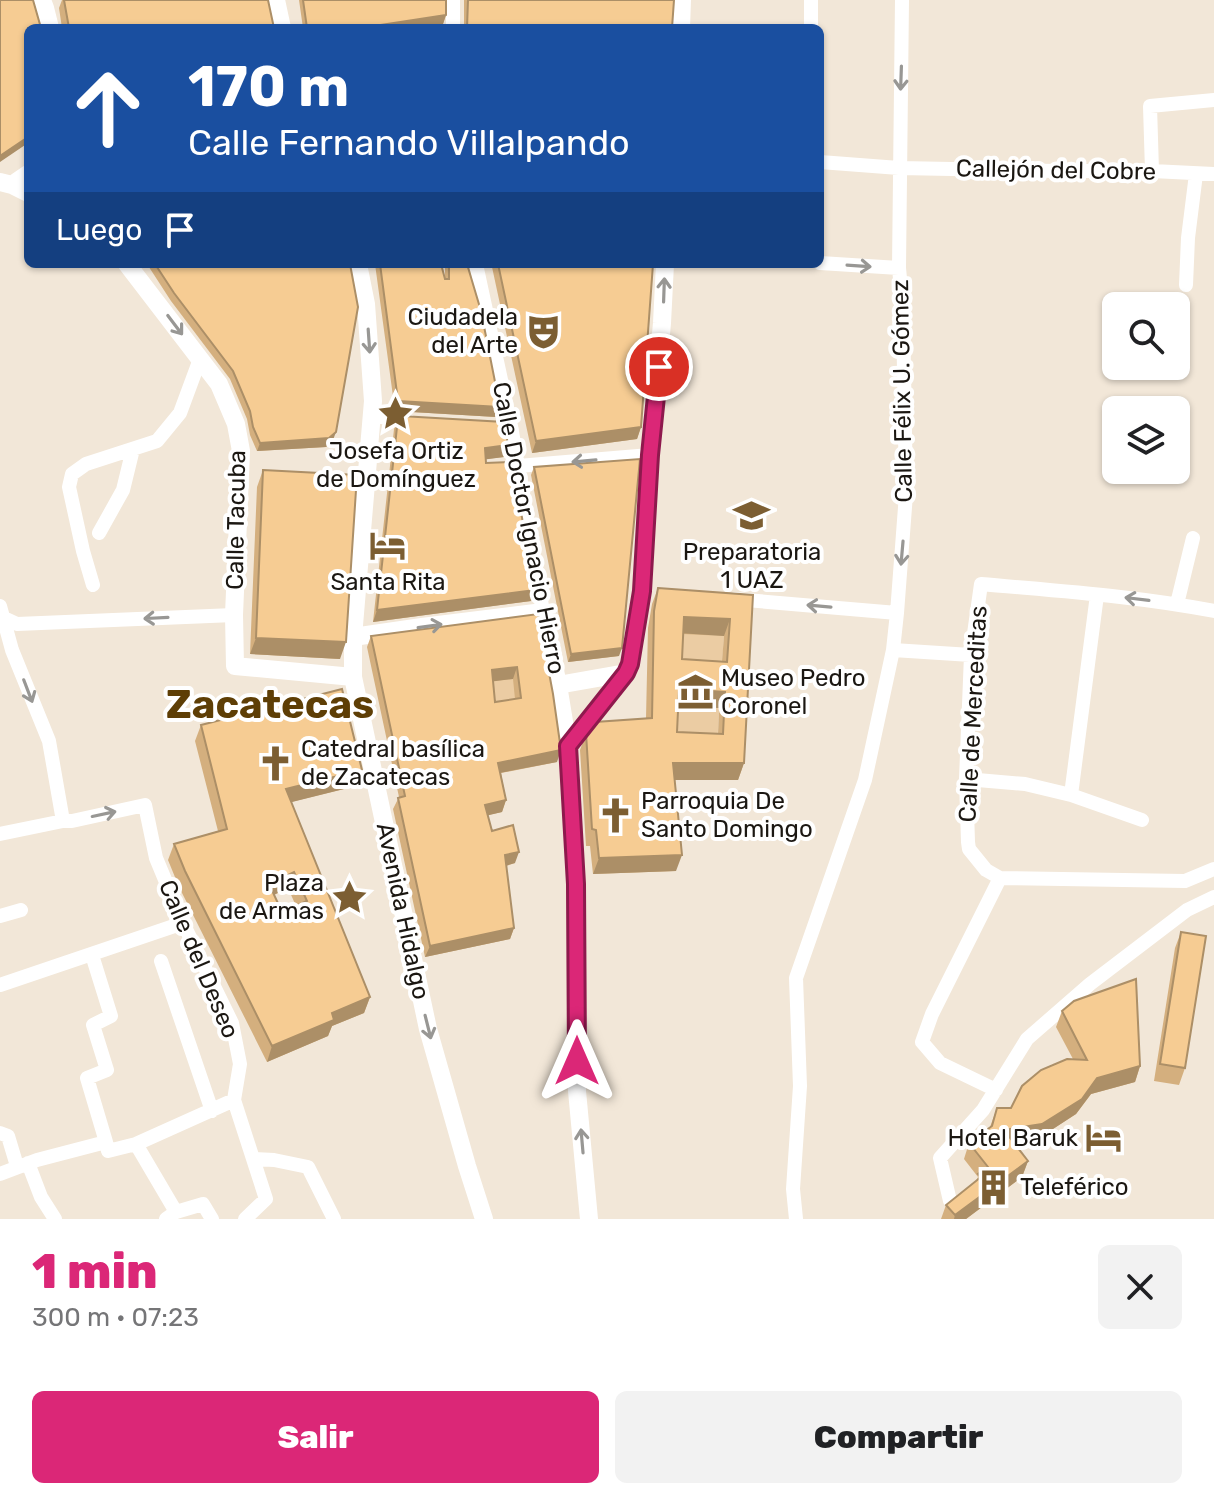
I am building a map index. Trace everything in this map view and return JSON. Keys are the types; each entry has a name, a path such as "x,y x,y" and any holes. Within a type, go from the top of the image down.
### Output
{"street":[{"path":"42,0 49,24"},
{"path":"276,0 281,24"},
{"path":"453,0 453,24"},
{"path":"681,24 682,0"},
{"path":"811,0 811,24"},
{"name":"Calle Félix U. Gómez","path":"796,1219 793,1189 800,1086 796,978 865,780 893,650 897,613 906,494 903,310 899,268 902,0"},
{"path":"1152,171 1150,106 1214,100"},
{"name":"Callejón del Cobre","path":"824,162 899,168 1214,174"},
{"path":"1186,285 1196,174"},
{"path":"824,263 899,268"},
{"name":"Calle Tacuba","path":"130,268 219,384 236,424 241,451 234,615 235,666 353,677"},
{"name":"Avenida Hidalgo","path":"359,268 366,304 373,401 353,637 353,677 428,1029 484,1219"},
{"name":"Calle Doctor Ignacio Hierro","path":"477,268 503,426 518,466 568,746 576,884 577,1091 589,1219"},
{"path":"568,746 626,673 647,591 650,455 665,268"},
{"path":"93,585 69,487 72,474 86,464 157,441 180,413 200,359"},
{"path":"372,418 418,421"},
{"path":"99,533 123,490 133,449"},
{"path":"518,466 650,455"},
{"path":"1177,604 1193,538"},
{"name":"Calle de Merceditas","path":"1000,878 986,870 969,849 966,779 971,655 981,584 1097,595"},
{"path":"1071,795 1097,595 1214,611"},
{"path":"723,598 897,613"},
{"path":"1,612 17,624 234,615"},
{"path":"0,834 63,821 49,741 12,650 1,612"},
{"path":"353,637 543,612"},
{"path":"893,650 971,655"},
{"path":"558,685 626,673"},
{"path":"966,779 1025,784 1071,795 1142,820"},
{"name":"Calle del Deseo","path":"63,821 145,805 156,858 183,923 232,1023 240,1064 234,1100 266,1199 245,1219"},
{"path":"996,1090 940,1063 922,1042 932,1014 1000,878 1185,881 1214,869"},
{"path":"950,1201 940,1158 983,1110 1027,1039 1090,984 1187,910 1214,897"},
{"path":"0,916 21,910"},
{"path":"0,985 183,923"},
{"path":"92,955 111,1016 93,1025 107,1070 87,1078 108,1151 136,1144 234,1100"},
{"path":"161,961 212,1111"},
{"path":"0,1133 8,1136 55,1219"},
{"path":"0,1174 22,1164 106,1142"},
{"path":"136,1144 171,1216 203,1204 212,1219"},
{"path":"254,1159 308,1167 332,1218"}],"shaded area":[{"path":"678,633 724,636 721,678 676,676"},
{"path":"515,671 516,710 491,713 488,682"},
{"path":"673,706 719,708 717,751 671,749"}],"building":[{"path":"0,0 33,0 40,24 24,24 24,140 0,156"},
{"path":"64,0 268,0 273,24 68,24"},
{"path":"303,0 446,0 446,15 387,24 306,24"},
{"path":"468,0 674,0 672,24 467,24"},
{"path":"158,268 351,268 358,307 336,432 329,438 260,443 233,371"},
{"path":"381,268 442,268 445,279 449,279 449,268 468,268 481,311 500,407 398,401"},
{"path":"499,268 653,268 641,427 536,441"},
{"path":"398,418 504,422 508,445 485,448 486,463 512,462 535,590 377,610"},
{"path":"640,459 622,648 571,654 534,467"},
{"path":"263,470 357,475 346,642 256,638"},
{"path":"658,588 753,595 744,763 673,763 682,855 599,858 596,830 592,829 586,733 595,722 652,718 654,611","holes":["684,617 730,619 727,662 682,659","679,689 725,692 723,734 677,732"]},
{"path":"538,614 561,750 498,763 506,800 485,805 492,831 513,825 519,852 505,855 514,928 430,946 398,798 405,796 371,636","holes":["517,667 521,698 495,702 492,670"]},
{"path":"342,689 362,770 286,789 370,997 332,1013 334,1020 272,1046 174,844 227,829 201,725","holes":["294,872 307,901 282,912 269,884"]},
{"path":"1181,932 1206,936 1185,1068 1160,1064"},
{"path":"1136,979 1140,1066 1097,1078 1082,1099 1042,1124 1004,1130 1028,1161 955,1215 946,1205 981,1177 978,1174 988,1167 969,1143 992,1126 997,1108 1011,1108 1022,1086 1041,1070 1067,1059 1087,1060 1062,1011 1074,1001"}],"place":[{"name":"Ciudadela del Arte","path":"544,331"},
{"name":"Josefa Ortiz de Domínguez","path":"396,414"},
{"name":"Preparatoria 1 UAZ","path":"752,515"},
{"name":"Santa Rita","path":"388,545"},
{"name":"Museo Pedro Coronel","path":"695,692"},
{"name":"Catedral basílica de Zacatecas","path":"275,763"},
{"name":"Parroquia De Santo Domingo","path":"615,815"},
{"name":"Plaza de Armas","path":"350,897"},
{"name":"Hotel Baruk","path":"1104,1138"},
{"name":"Teleférico","path":"994,1187"}],"district":[{"name":"Zacatecas","path":"270,704"}],"route":[{"path":"577,1061 576,884 568,746 630,664 642,591 659,367"}]}
